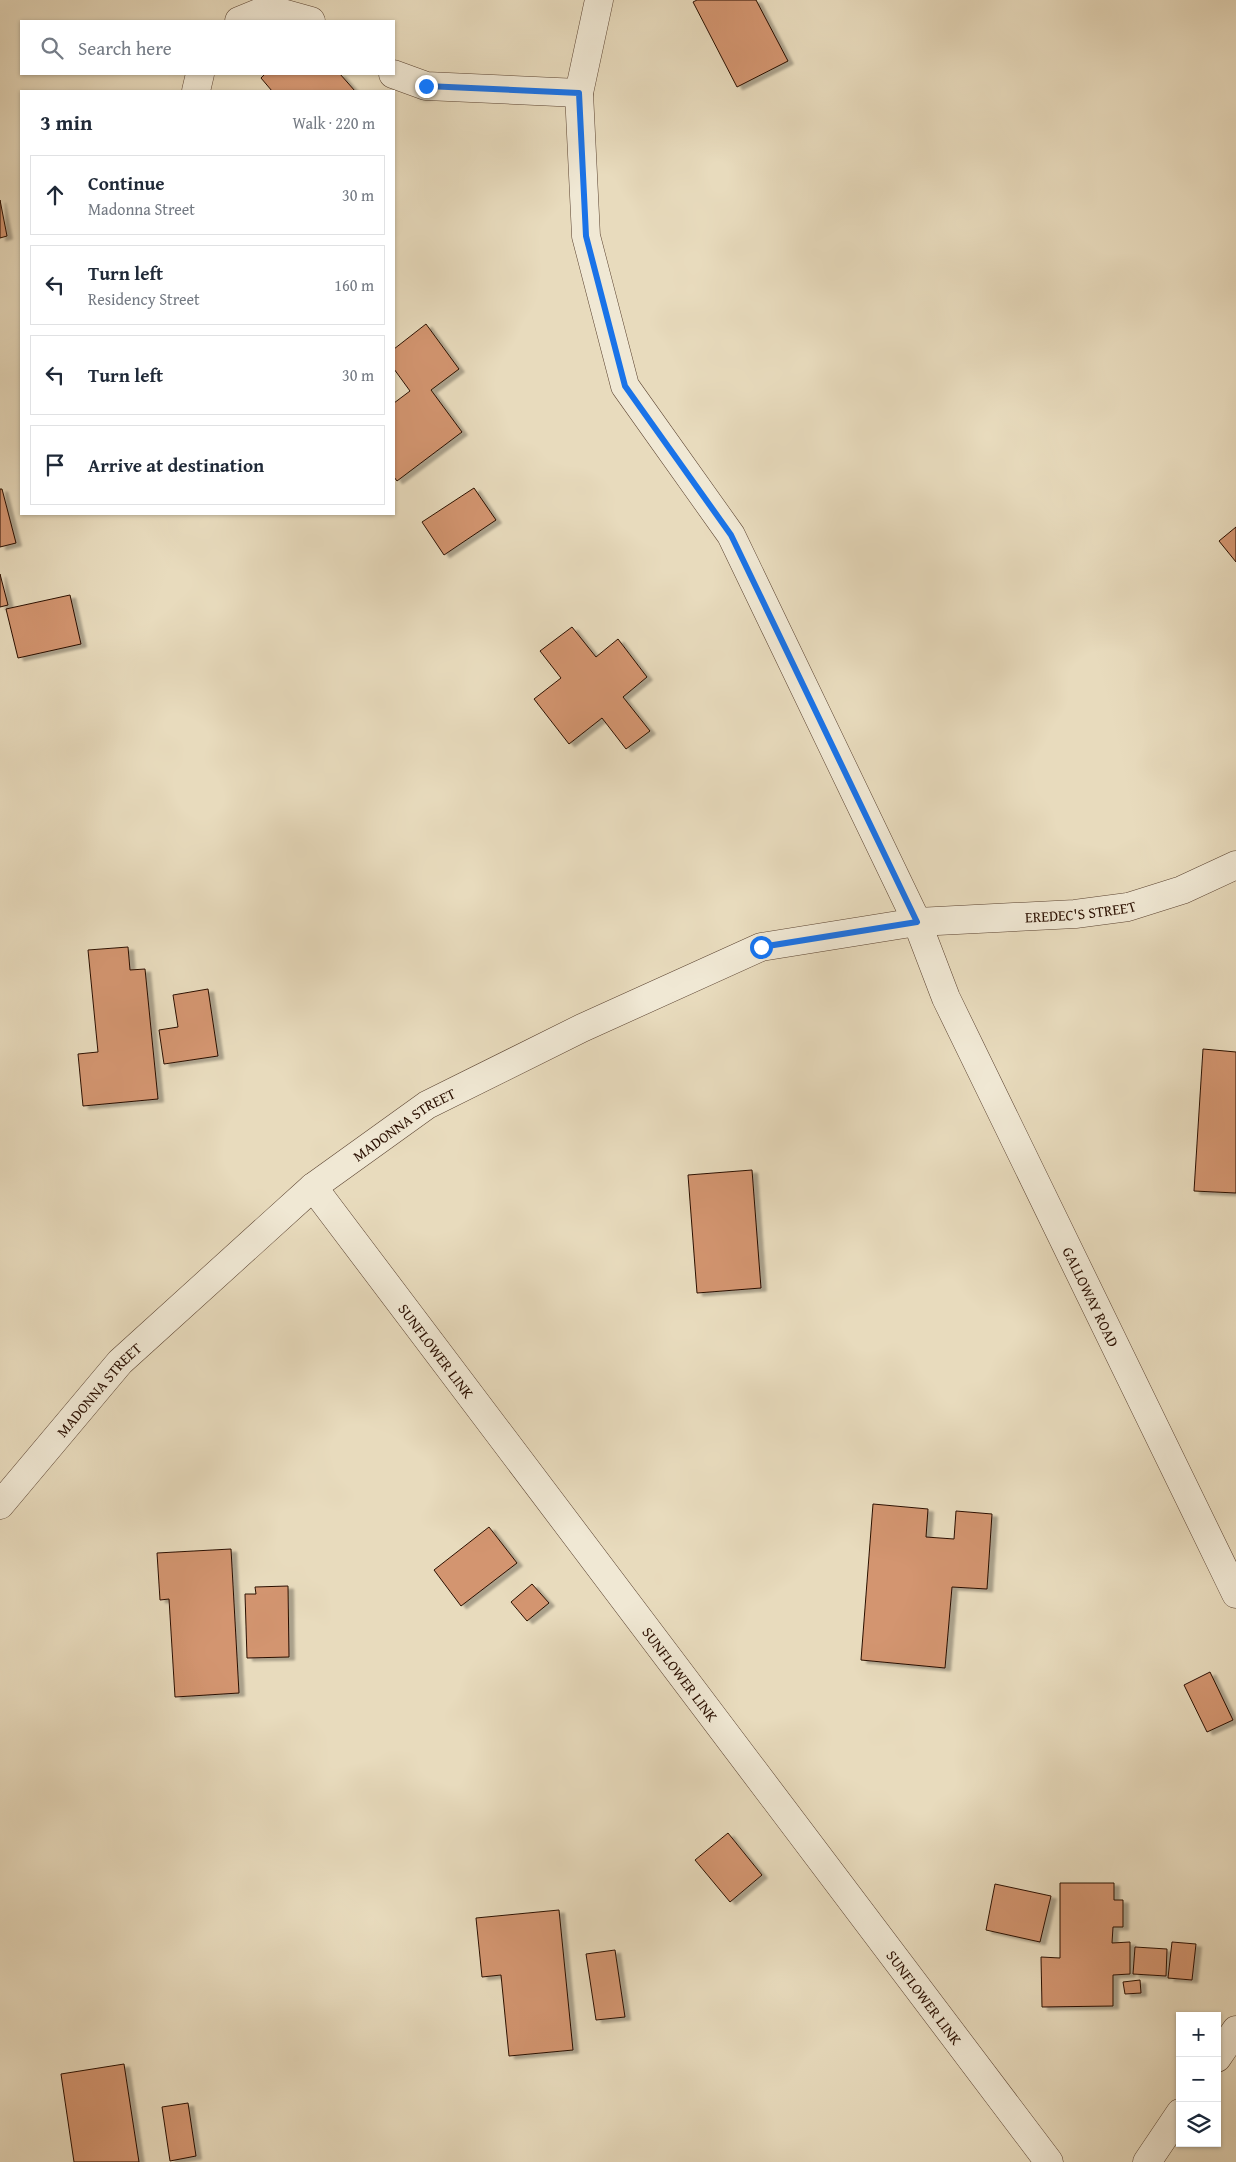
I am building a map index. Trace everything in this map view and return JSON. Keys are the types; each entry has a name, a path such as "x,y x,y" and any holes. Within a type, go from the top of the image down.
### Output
{"street":[{"name":"GALLOWAY ROAD","path":"599,0 579,93 586,236 625,386 731,535 917,922 946,998 1236,1594"},
{"path":"241,20 268,9 307,20"},
{"path":"196,90 200,75"},
{"path":"395,75 426,86 579,93"},
{"name":"EREDEC'S STREET","path":"917,922 1075,914 1128,907 1182,890 1236,865"},
{"name":"MADONNA STREET","path":"0,1505 120,1362 313,1187 427,1105 582,1028 761,947 917,922"},
{"name":"SUNFLOWER LINK","path":"313,1187 1049,2162"},
{"path":"1218,2057 1236,2030"},
{"path":"1147,2162 1176,2119"}],"building":[{"path":"697,0 756,0 788,61 737,87 693,2"},
{"path":"264,75 341,75 354,90 271,90 261,78"},
{"path":"0,200 7,236 0,238"},
{"path":"426,324 459,369 431,390 462,432 397,481 395,478 395,402 410,391 395,370 395,348"},
{"path":"474,488 496,520 444,555 422,522"},
{"path":"0,489 2,489 16,543 0,547"},
{"path":"1236,527 1236,562 1219,541"},
{"path":"0,574 8,605 0,607"},
{"path":"70,595 81,644 18,658 6,609"},
{"path":"572,627 596,657 618,639 647,677 623,697 650,731 626,749 602,718 569,744 534,699 561,678 540,651"},
{"path":"128,947 130,970 145,969 158,1099 83,1106 78,1054 98,1052 88,950"},
{"path":"208,989 218,1056 164,1064 159,1030 178,1027 173,995"},
{"path":"1203,1049 1236,1052 1236,1193 1194,1191"},
{"path":"752,1170 761,1288 697,1293 688,1175"},
{"path":"873,1504 928,1509 926,1537 954,1539 956,1511 992,1514 987,1589 952,1587 945,1668 861,1660"},
{"path":"489,1527 517,1563 461,1606 434,1570"},
{"path":"231,1549 239,1693 175,1697 169,1599 160,1600 157,1553"},
{"path":"532,1584 549,1603 527,1621 511,1602"},
{"path":"288,1586 289,1657 247,1658 245,1594 256,1594 255,1587"},
{"path":"1210,1672 1233,1720 1207,1732 1184,1685"},
{"path":"728,1833 762,1875 730,1902 695,1860"},
{"path":"1060,1883 1114,1883 1114,1900 1123,1900 1123,1927 1113,1927 1112,1943 1130,1942 1130,1974 1113,1975 1113,2006 1042,2007 1041,1957 1060,1958"},
{"path":"995,1884 1051,1896 1040,1942 986,1930"},
{"path":"559,1910 573,2050 509,2056 501,1975 482,1977 476,1918"},
{"path":"1172,1942 1196,1944 1192,1980 1168,1978"},
{"path":"1135,1947 1167,1949 1166,1976 1133,1974"},
{"path":"615,1950 625,2017 596,2020 586,1954"},
{"path":"1140,1980 1141,1993 1125,1994 1123,1982"},
{"path":"124,2064 139,2162 74,2162 61,2074"},
{"path":"188,2103 196,2156 170,2161 162,2107"}],"route":[{"path":"426,86 579,93 586,236 625,386 731,535 917,922 761,947"}]}
